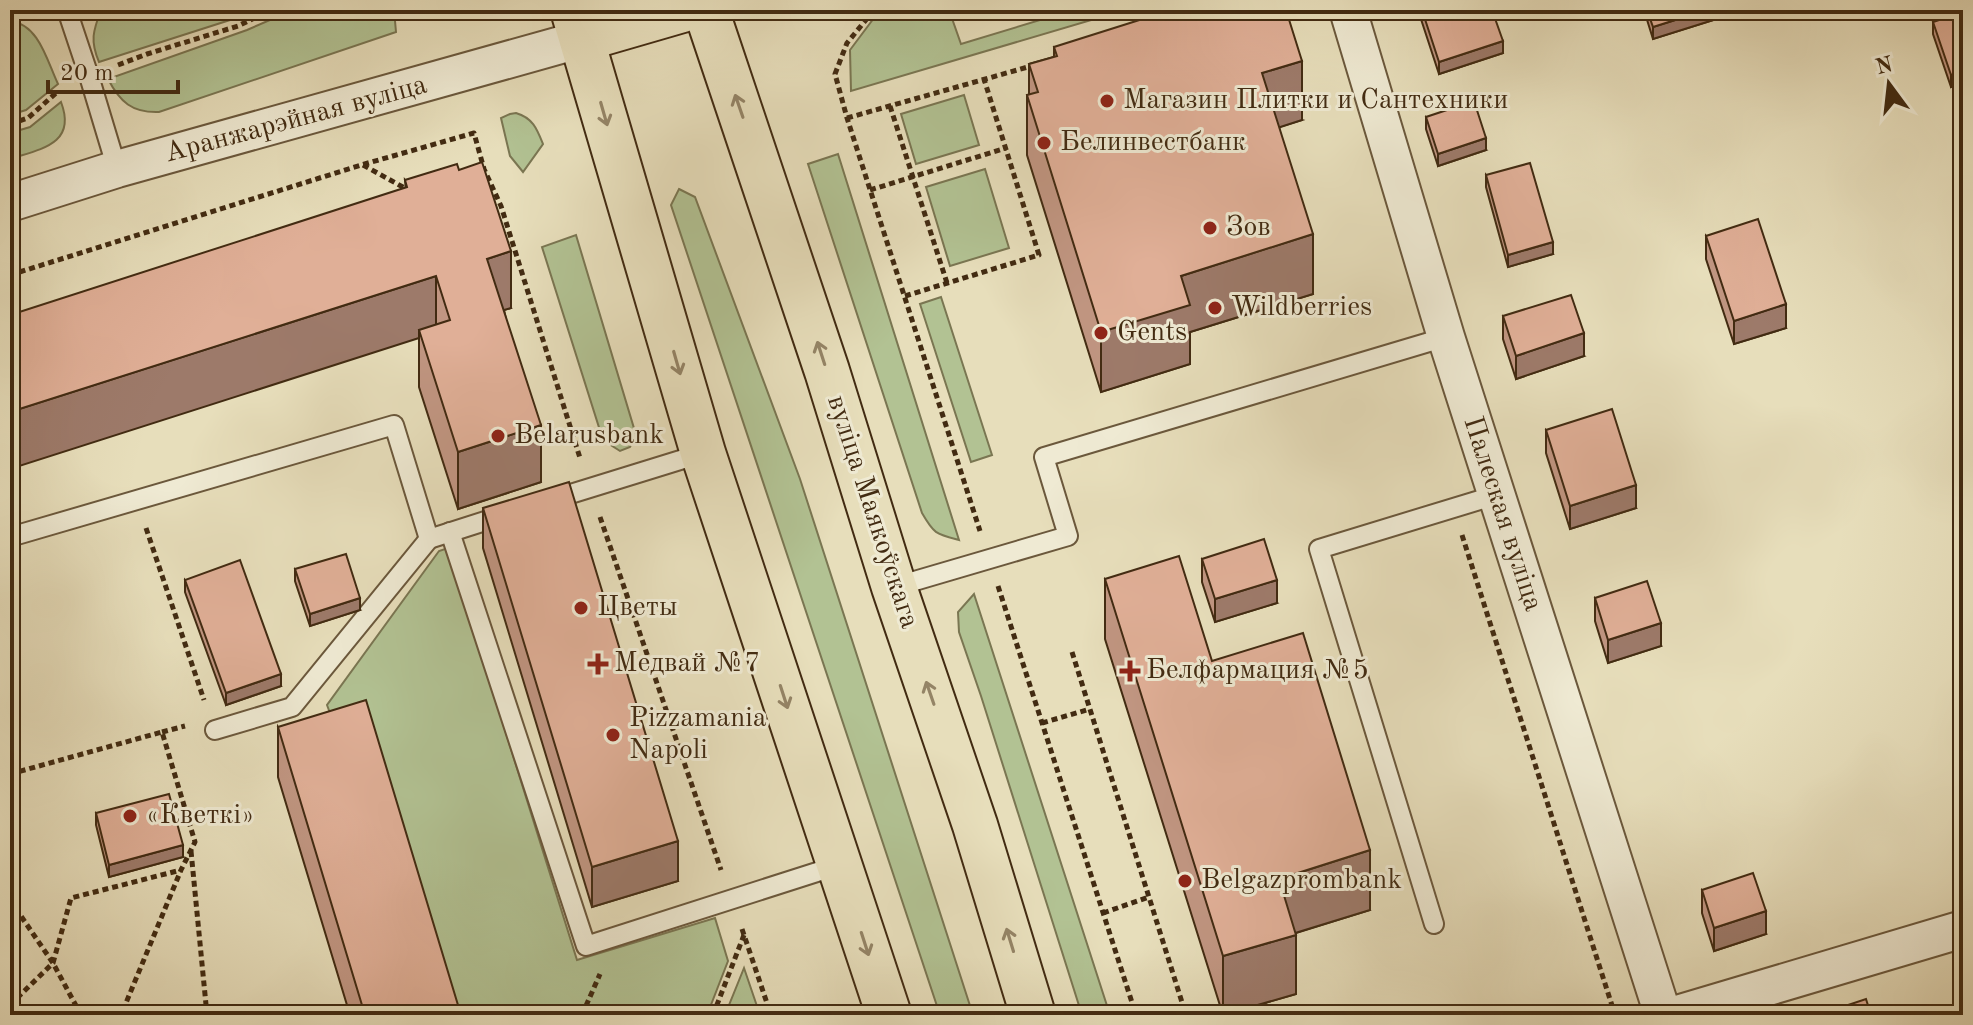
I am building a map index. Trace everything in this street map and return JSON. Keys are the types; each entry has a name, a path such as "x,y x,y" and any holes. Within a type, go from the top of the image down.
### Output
{"main road":[{"path":"682,10 578,24 703,453 889,1015"},
{"name":"вуліца Маякоўскага","path":"706,10 975,825 1033,1015"}],"street":[{"name":"Палеская вуліца","path":"1348,10 1446,337 1663,1015"},
{"name":"Аранжарэйная вуліца","path":"10,203 578,24"},
{"path":"1674,1015 1963,929"}],"lane":[{"path":"68,11 117,169"},
{"path":"894,587 1068,536 1044,457 1446,337"},
{"path":"10,537 394,425 429,539"},
{"path":"215,730 292,707 429,539 703,453"},
{"path":"1434,924 1319,549 1496,495"},
{"path":"450,532 586,946 839,865"}],"path":[{"path":"106,70 238,26 271,10"},
{"path":"874,10 847,43 835,74 847,118 1036,64"},
{"path":"905,296 1039,255 984,79"},
{"path":"10,124 28,118 56,93"},
{"path":"890,106 947,283"},
{"path":"10,275 361,165 474,133 484,169 501,206 590,488 771,1015"},
{"path":"870,190 1006,148"},
{"path":"361,165 411,191 418,201"},
{"path":"473,179 484,169"},
{"path":"136,499 205,704"},
{"path":"1453,507 1615,1015"},
{"path":"1072,652 1186,1015"},
{"path":"1042,723 1090,709"},
{"path":"10,774 186,725"},
{"path":"121,1015 195,842 162,732"},
{"path":"191,850 207,1015"},
{"path":"10,1005 53,963 71,898 181,870"},
{"path":"1103,913 1149,897"},
{"path":"10,900 53,963 81,1015"},
{"path":"713,1015 744,935"},
{"path":"582,1015 590,996"}],"green space":[{"path":"101,10 252,10 99,62 94,36"},
{"path":"293,10 394,10 396,32 159,112 134,108 117,94 108,79 247,30"},
{"path":"880,10 949,10 961,44 1073,10 1125,10 851,91 850,50"},
{"path":"10,21 20,24 35,36 58,84 26,110 10,115"},
{"path":"964,95 979,145 916,164 901,114"},
{"path":"61,102 65,116 60,136 44,148 10,159 10,133 30,127"},
{"path":"516,113 530,121 543,144 523,172 510,156 501,118"},
{"path":"838,154 959,540 936,532 922,513 808,164"},
{"path":"985,169 1009,248 950,266 926,187"},
{"path":"679,189 695,197 800,479 973,1015 940,1015 671,205"},
{"path":"576,235 636,435 630,447 620,451 603,440 542,247"},
{"path":"941,297 992,455 971,462 920,304"},
{"path":"448,548 577,960 715,918 728,961 707,1015 454,1015 327,705 439,551"},
{"path":"974,594 1110,1015 1082,1015 959,632 958,612"},
{"path":"744,968 760,1015 725,1015"}],"building":[{"path":"1171,10 1286,10 1302,61 1262,73 1313,234 1181,276 1190,305 1101,332 1027,95 1038,92 1029,64 1057,56 1054,47"},
{"path":"1422,10 1492,10 1503,41 1439,62"},
{"path":"1647,10 1707,10 1653,27"},
{"path":"1963,12 1963,71 1951,75 1933,22"},
{"path":"1474,101 1486,138 1438,154 1426,117"},
{"path":"482,162 511,251 487,259 541,425 458,452 419,330 450,320 436,276 10,412 10,315 407,187 405,180 457,164 459,170"},
{"path":"1530,163 1553,242 1508,255 1486,175"},
{"path":"1758,219 1786,304 1734,321 1706,236"},
{"path":"1571,295 1584,333 1516,356 1503,316"},
{"path":"1612,409 1636,485 1570,506 1546,430"},
{"path":"569,482 678,841 592,867 483,508"},
{"path":"1264,539 1277,580 1215,599 1202,559"},
{"path":"346,554 360,598 310,614 295,569"},
{"path":"1179,556 1212,661 1303,633 1370,850 1279,879 1296,935 1223,956 1105,579"},
{"path":"240,560 281,674 226,693 185,580"},
{"path":"1647,581 1661,623 1608,640 1595,598"},
{"path":"366,700 461,1015 365,1015 278,727"},
{"path":"169,794 183,845 109,865 96,813"},
{"path":"1753,873 1766,911 1714,928 1702,890"},
{"path":"1866,999 1871,1015 1818,1015"}],"place":[{"name":"Магазин Плитки и Сантехники","path":"1107,101"},
{"name":"Белинвестбанк","path":"1044,143"},
{"name":"Зов","path":"1210,228"},
{"name":"Wildberries","path":"1215,308"},
{"name":"Gents","path":"1101,333"},
{"name":"Belarusbank","path":"498,436"},
{"name":"Цветы","path":"581,608"},
{"name":"Медвай №7","path":"598,664"},
{"name":"Белфармация №5","path":"1130,671"},
{"name":"Pizzamania Napoli","path":"613,735"},
{"name":"«Кветкі»","path":"130,816"},
{"name":"Belgazprombank","path":"1185,881"}]}
